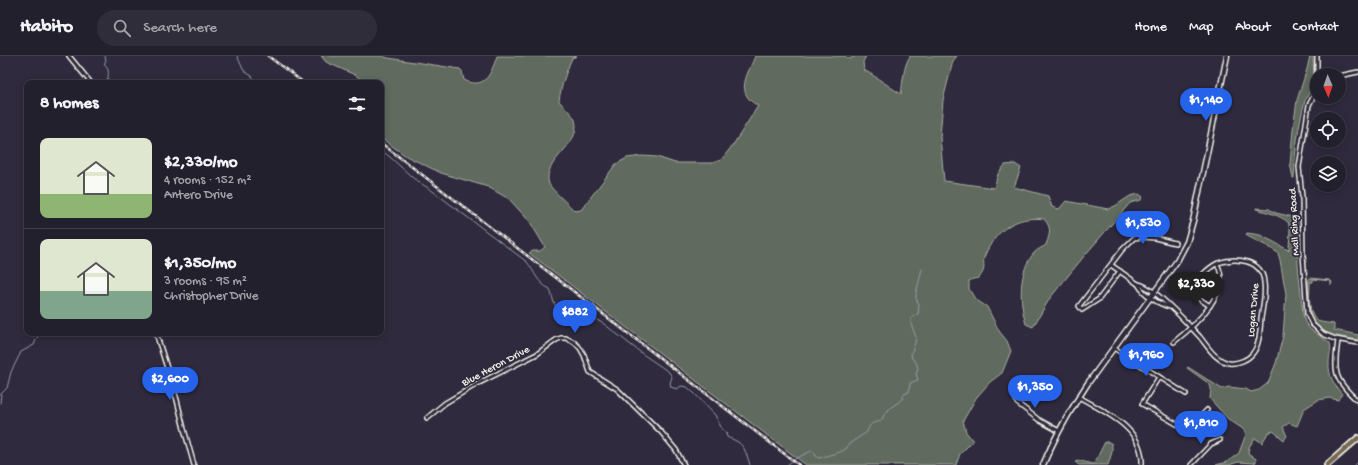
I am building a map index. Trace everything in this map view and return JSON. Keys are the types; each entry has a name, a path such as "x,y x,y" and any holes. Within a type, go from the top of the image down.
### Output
{"main road":[{"path":"1327,465 1358,438"}],"street":[{"path":"69,56 89,80"},
{"path":"1043,465 1059,431 1079,397 1177,261 1187,242 1193,221 1221,91 1227,56"},
{"path":"1317,56 1317,68"},
{"path":"1346,75 1358,72"},
{"name":"Mall Ring Road","path":"1310,104 1299,167 1302,198 1303,254 1309,320 1313,326 1323,334 1338,340 1358,343"},
{"path":"1120,271 1099,299 1082,310 1079,306 1122,250 1134,238 1155,238 1175,243"},
{"name":"Logan Drive","path":"1111,265 1154,293 1192,328 1212,353 1224,361 1234,363 1251,356 1258,343 1265,283 1262,274 1253,264 1245,260 1231,260 1217,264 1199,279 1193,289 1193,293 1210,306"},
{"path":"1174,342 1192,328 1210,306 1215,297 1219,286 1220,271 1217,264"},
{"name":"Logan Drive","path":"1138,284 1141,289 1151,297 1161,304 1170,307"},
{"path":"1087,295 1093,303"},
{"path":"157,336 177,400 194,465"},
{"name":"Blue Heron Drive","path":"427,418 445,403 479,383 537,354 556,340 566,338 574,342 580,348 590,372 617,389 676,450 684,465"},
{"path":"1338,340 1335,360 1337,377 1341,385 1358,402"},
{"path":"1114,348 1186,394"},
{"path":"1159,377 1142,404 1187,430 1207,410"},
{"path":"1019,382 1015,396 1017,403 1039,420 1059,431"},
{"path":"1079,397 1111,416 1129,429 1138,441 1142,465"},
{"path":"1191,465 1211,444 1220,440"}],"green space":[{"path":"321,56 382,56 460,69 464,80 471,83 477,83 482,82 489,74 497,56 577,56 572,58 570,63 562,84 559,101 574,118 576,129 568,145 551,167 548,175 550,186 575,211 581,210 616,164 627,158 642,156 657,157 675,163 712,163 721,160 733,145 758,106 750,100 746,95 745,90 746,78 755,56 845,56 849,59 856,56 866,56 863,62 864,70 901,94 905,70 910,56 957,56 953,61 943,100 940,137 944,181 994,188 998,174 1005,165 1015,164 1021,168 1014,187 1048,196 1052,207 1059,209 1066,201 1108,209 1130,196 1139,194 1143,197 1141,200 1130,203 1085,255 1050,298 1033,327 1026,324 1022,306 1021,296 1023,277 1029,259 1036,251 1046,245 1049,234 1048,225 1044,219 1025,219 1008,226 995,238 985,255 982,274 979,278 969,281 969,289 975,299 987,307 999,331 1007,341 1011,351 1002,373 990,382 976,398 963,421 966,432 973,441 960,454 956,465 806,465 529,253 533,251 540,251 545,247 530,222 509,199 488,187 441,173 406,156 384,140 384,80 362,80 326,62"},
{"path":"1310,56 1313,56 1314,68 1310,68 1310,91 1305,101 1300,120 1293,178 1290,164 1293,129 1297,100"},
{"path":"1256,208 1269,209 1276,213 1297,218 1298,265 1305,322 1310,329 1330,343 1329,371 1336,387 1342,394 1338,400 1330,398 1318,400 1304,409 1297,426 1289,423 1283,427 1287,436 1284,440 1273,431 1268,433 1262,443 1255,438 1249,447 1248,453 1256,459 1256,462 1238,462 1229,465 1216,465 1227,462 1239,453 1246,434 1243,429 1228,419 1210,399 1211,387 1208,383 1187,368 1188,367 1222,389 1229,387 1246,389 1251,392 1259,390 1268,383 1276,363 1283,336 1286,294 1278,253 1247,236 1246,234 1260,235 1288,250 1290,229 1288,222 1281,217"},
{"path":"1310,278 1331,281 1313,279 1313,282 1310,282 1310,303 1314,318 1320,322 1334,324 1334,330 1358,335 1358,340 1336,336 1322,330 1312,320 1309,309 1308,282"},
{"path":"1105,442 1112,444 1112,452 1108,465 1079,465 1075,462 1080,461 1094,464"}],"waterway":[{"path":"105,56 106,61 104,63 108,72 107,80"},
{"path":"237,56 244,71 252,76 254,80"},
{"path":"384,152 413,178 527,262 542,284 550,289 557,308 561,311 573,312 592,317 604,324 669,372 672,377 670,383 671,387 677,389 681,386 687,387 715,415 722,429 728,434 726,434 727,437 742,445 750,465"},
{"path":"795,459 811,451 814,452 819,458 846,449 849,444 867,432 869,426 881,421 885,413 900,401 904,394 909,392 910,383 918,380 916,374 918,368 916,362 912,359 911,354 916,337 911,324 911,318 918,314 919,304 916,299 916,293 922,269"},
{"path":"0,403 1,394 7,388 11,372 21,352 34,345 38,336"},
{"path":"787,465 791,462"},
{"path":"1355,465 1358,462"}],"railway":[{"path":"268,56 300,80"},
{"path":"384,145 799,465"}]}
